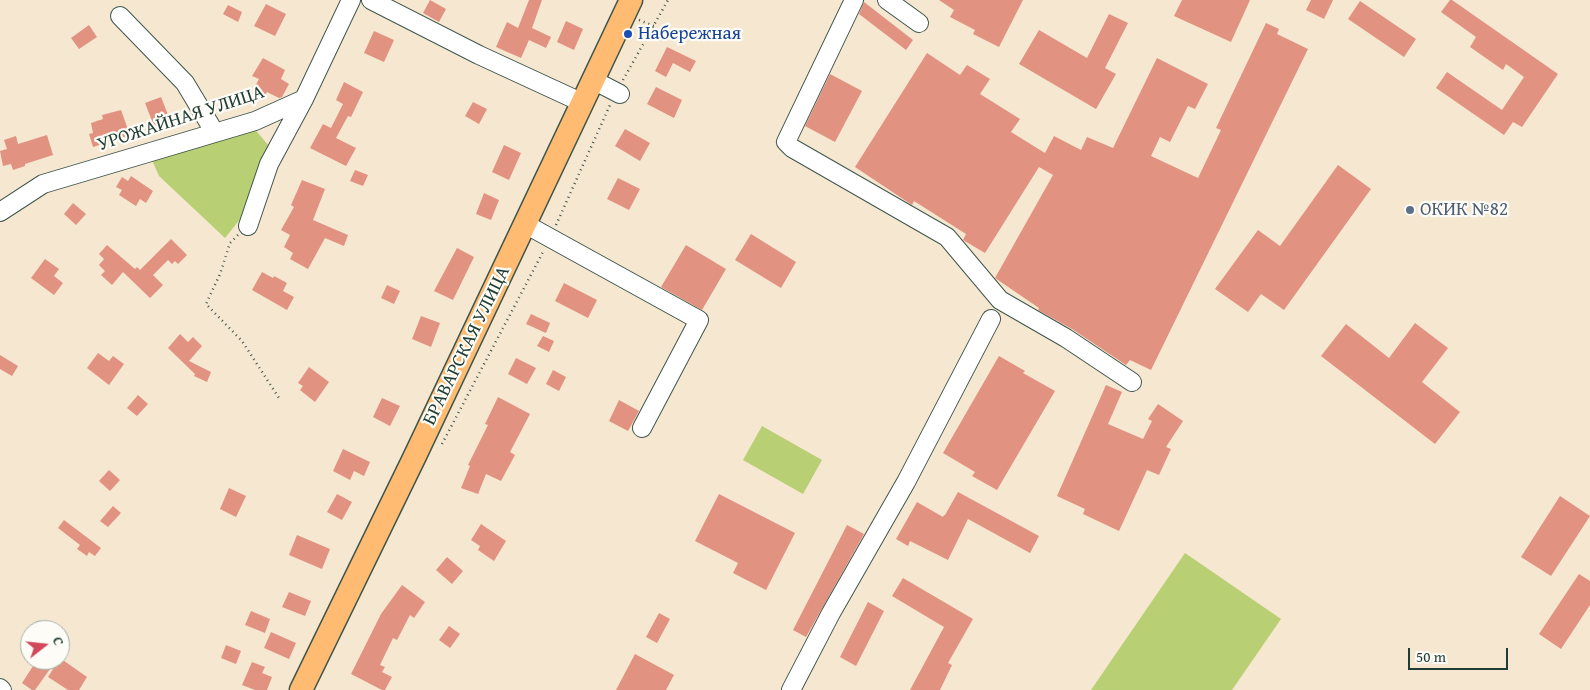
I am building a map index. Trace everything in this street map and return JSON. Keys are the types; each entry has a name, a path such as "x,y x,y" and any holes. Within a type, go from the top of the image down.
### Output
{"main road":[{"name":"БРАВАРСКАЯ УЛИЦА","path":"301,690 593,80 635,10"}],"street":[{"path":"248,226 269,164 304,99 351,0"},
{"path":"371,0 479,55 583,103"},
{"path":"854,0 786,142 792,148 947,237 1000,300 1066,338 1132,382"},
{"path":"887,0 919,23"},
{"path":"120,16 185,83 215,133"},
{"path":"593,80 618,93"},
{"name":"УРОЖАЙНАЯ УЛИЦА","path":"0,212 43,184 255,121 304,99"},
{"path":"525,224 699,320 642,428"},
{"path":"791,690 831,613 906,482 991,318"}],"path":[{"path":"441,445 550,238 618,93 668,0"},
{"path":"635,10 654,26"},
{"path":"248,226 230,243 220,274 206,304 242,341 279,398"}],"green space":[{"path":"252,126 269,146 241,218 225,238 159,176 152,160"},
{"path":"762,426 822,460 803,494 743,460"},
{"path":"1185,553 1281,619 1232,690 1091,690"}],"building":[{"path":"430,0 446,9 439,22 423,13"},
{"path":"529,0 542,0 532,28 551,37 546,48 529,40 521,58 496,47 507,22 518,28"},
{"path":"939,0 1023,0 999,47 973,34 975,30 950,17 954,10"},
{"path":"1182,0 1250,0 1231,42 1174,16"},
{"path":"1311,0 1333,0 1324,19 1306,10"},
{"path":"1450,0 1558,74 1522,127 1513,122 1504,135 1436,88 1447,72 1502,110 1524,77 1506,64 1503,70 1470,47 1476,37 1441,12"},
{"path":"1360,1 1416,39 1404,57 1348,19"},
{"path":"864,2 913,40 906,50 859,14"},
{"path":"266,4 286,14 275,36 254,26"},
{"path":"228,5 242,12 238,22 223,14"},
{"path":"1109,14 1128,23 1105,68 1116,74 1096,109 1019,64 1039,30 1087,58"},
{"path":"566,21 583,29 574,50 557,42"},
{"path":"1266,23 1279,29 1277,34 1308,49 1151,370 1130,360 1126,365 1072,329 1038,310 1039,308 995,278 1053,175 1039,167 985,253 963,240 966,234 914,201 912,205 855,167 927,53 960,75 967,65 990,79 980,94 1020,119 1011,132 1045,153 1054,136 1081,150 1087,137 1113,148 1157,58 1208,84 1195,109 1188,106 1170,142 1160,137 1151,156 1198,178 1221,130 1216,128"},
{"path":"89,25 97,37 79,49 71,38"},
{"path":"374,31 394,40 384,62 364,53"},
{"path":"667,47 696,61 690,72 673,63 666,77 655,71"},
{"path":"263,58 285,70 281,79 289,84 282,97 279,98 267,92 264,96 253,90 259,79 252,76"},
{"path":"830,74 862,91 835,142 805,126"},
{"path":"344,82 363,92 351,117 348,116 336,138 356,148 346,166 310,148 323,124 331,128 343,104 336,100"},
{"path":"656,87 682,100 674,118 647,104"},
{"path":"161,97 170,120 154,126 145,103"},
{"path":"473,102 487,109 479,124 465,116"},
{"path":"121,110 130,135 93,147 89,134 93,133 91,123 103,119 102,115"},
{"path":"625,129 650,143 640,161 615,146"},
{"path":"47,135 53,155 13,170 11,164 3,166 0,151 7,149 4,140 16,136 18,144"},
{"path":"504,145 521,153 509,180 492,172"},
{"path":"1338,165 1371,189 1284,310 1261,294 1248,312 1215,289 1258,230 1280,246"},
{"path":"355,170 368,175 363,186 350,181"},
{"path":"131,176 153,191 146,203 140,199 136,206 119,195 122,190 116,187 122,177 128,181"},
{"path":"618,178 640,189 629,210 607,199"},
{"path":"302,180 325,189 313,220 348,235 344,246 325,238 308,269 290,259 293,253 284,247 290,235 281,230 294,207 291,205"},
{"path":"484,193 499,200 491,220 476,214"},
{"path":"73,203 86,214 76,225 64,214"},
{"path":"751,234 796,262 781,288 735,260"},
{"path":"171,239 187,255 178,264 175,261 172,264 168,260 153,275 163,285 150,298 123,272 112,285 101,275 105,271 99,265 104,259 99,254 107,245 135,269 137,267 140,270"},
{"path":"686,245 726,269 702,310 661,287"},
{"path":"457,248 474,257 453,300 434,291"},
{"path":"45,259 59,269 54,276 63,283 54,295 31,278"},
{"path":"262,272 287,283 283,291 294,297 287,310 252,290"},
{"path":"564,283 597,300 588,318 555,301"},
{"path":"387,285 400,291 394,304 381,298"},
{"path":"531,314 550,323 546,333 526,324"},
{"path":"421,316 440,323 431,347 412,339"},
{"path":"1415,323 1448,348 1422,382 1460,412 1435,444 1321,356 1346,324 1389,358"},
{"path":"180,334 188,342 193,337 202,346 189,361 211,372 207,382 194,376 195,374 168,348"},
{"path":"543,336 554,341 549,352 537,346"},
{"path":"98,353 109,361 113,356 124,364 109,385 87,368"},
{"path":"0,355 18,366 12,376 0,369"},
{"path":"999,356 1025,371 1023,373 1055,391 997,490 972,476 975,472 943,453"},
{"path":"516,358 536,368 527,384 508,374"},
{"path":"309,367 329,382 315,402 300,390 303,386 298,383"},
{"path":"553,370 566,377 559,391 546,384"},
{"path":"1106,385 1122,392 1108,424 1143,439 1152,421 1148,419 1158,404 1183,421 1166,447 1171,449 1159,475 1147,470 1119,531 1083,514 1085,509 1057,496"},
{"path":"138,395 148,404 137,416 127,408"},
{"path":"498,397 530,414 510,452 515,455 501,481 486,474 478,494 461,488 470,466 468,465 488,425 485,424"},
{"path":"382,398 400,406 390,426 373,417"},
{"path":"619,400 639,411 628,431 609,421"},
{"path":"343,449 370,462 364,476 354,471 350,480 333,471"},
{"path":"109,470 120,480 110,491 99,481"},
{"path":"229,488 246,496 236,517 220,509"},
{"path":"958,492 1039,536 1030,553 968,519 948,560 910,541 908,546 896,539 917,502 943,517"},
{"path":"337,494 352,502 342,520 327,512"},
{"path":"719,494 795,533 766,590 733,573 738,563 695,541"},
{"path":"1560,496 1590,516 1551,576 1521,557"},
{"path":"113,506 121,513 108,527 100,521"},
{"path":"64,520 101,548 95,556 89,552 87,556 77,549 80,545 58,528"},
{"path":"481,524 506,541 494,561 478,550 480,546 471,540"},
{"path":"847,525 864,534 806,637 793,630"},
{"path":"297,535 330,549 322,569 289,555"},
{"path":"447,557 463,571 452,584 436,570"},
{"path":"1579,574 1590,581 1590,605 1561,649 1539,634"},
{"path":"903,578 973,619 948,663 952,665 940,690 910,690 944,627 892,596"},
{"path":"402,585 425,602 414,618 410,615 397,640 393,638 380,665 385,667 382,672 392,677 385,690 382,690 351,674 381,614"},
{"path":"289,592 311,601 305,616 282,607"},
{"path":"868,602 884,611 856,666 840,657"},
{"path":"251,611 270,619 265,633 245,625"},
{"path":"659,613 670,619 657,643 646,637"},
{"path":"449,626 460,634 450,648 439,640"},
{"path":"271,632 296,643 289,659 264,648"},
{"path":"226,645 241,651 236,664 221,658"},
{"path":"635,654 674,675 666,690 616,690"},
{"path":"252,662 265,667 262,673 272,677 267,690 255,690 242,685"},
{"path":"70,665 87,677 79,690 68,690 48,677 52,670 70,670"},
{"path":"30,670 49,670 35,690 22,683"}],"place":[{"name":"Набережная","path":"628,34"},
{"name":"ОКИК №82","path":"1410,210"}]}
